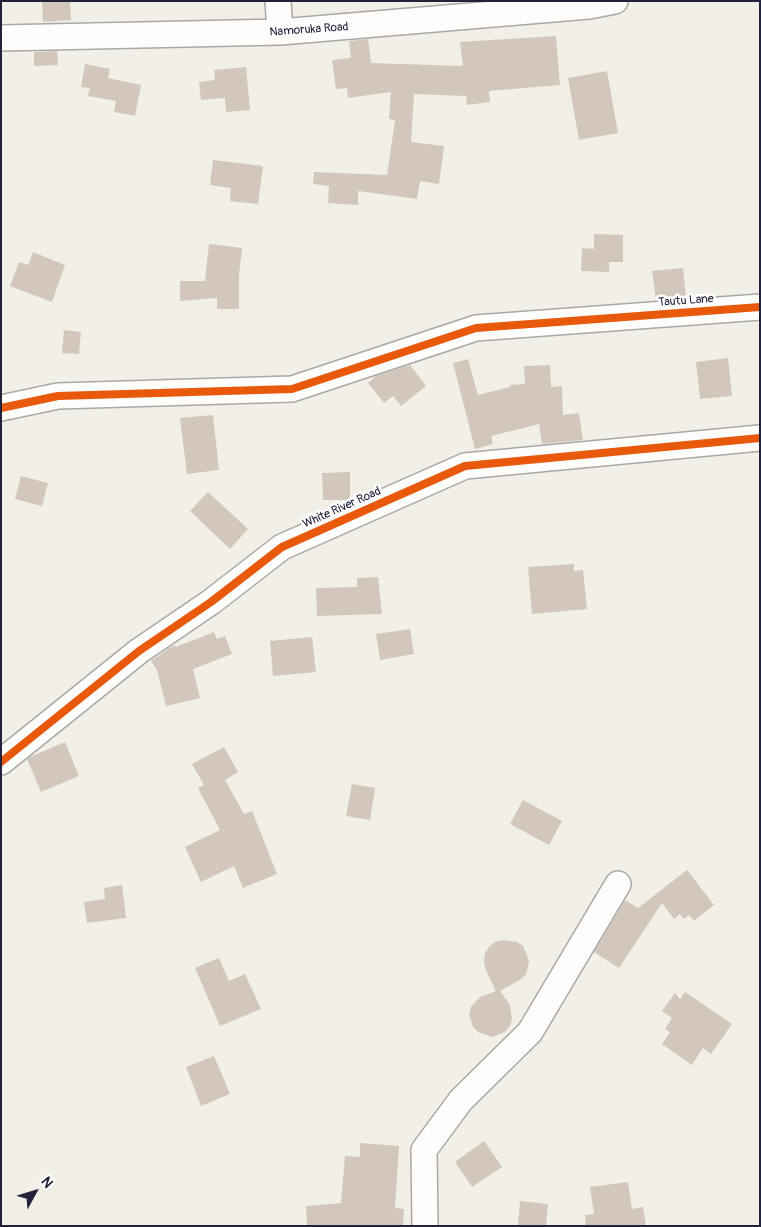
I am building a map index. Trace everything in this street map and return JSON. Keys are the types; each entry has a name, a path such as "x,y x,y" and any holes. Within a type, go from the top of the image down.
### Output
{"street":[{"path":"278,1 280,32"},
{"name":"Namoruka Road","path":"1,38 280,32 589,6 615,1"},
{"name":"Tautu Lane","path":"1,408 58,396 292,388 476,328 760,307"},
{"name":"White River Road","path":"1,762 139,651 211,602 282,547 465,466 760,438"},
{"path":"425,1226 424,1150 460,1100 530,1032 618,884"}],"building":[{"path":"42,1 70,1 71,20 43,22"},
{"path":"556,36 560,85 489,91 490,102 467,105 466,96 414,94 411,142 444,146 439,184 420,181 417,199 358,191 358,205 328,203 329,186 313,184 314,172 387,175 395,120 389,119 391,92 348,98 347,88 336,89 332,60 351,58 349,41 368,39 371,63 463,66 460,42"},
{"path":"57,51 58,65 34,66 34,52"},
{"path":"85,64 110,69 108,78 141,85 135,116 114,112 116,101 88,96 90,88 81,87"},
{"path":"246,67 250,110 226,112 225,98 201,100 199,82 215,80 214,70"},
{"path":"607,71 618,133 579,140 568,78"},
{"path":"213,160 263,166 258,204 230,201 231,188 210,185"},
{"path":"594,234 623,235 623,262 609,262 609,272 581,271 582,248 594,249"},
{"path":"209,244 242,248 239,275 239,309 217,309 217,298 180,301 180,281 205,281"},
{"path":"33,252 65,265 52,302 10,286 19,262 28,265"},
{"path":"683,268 686,298 656,300 652,271"},
{"path":"64,330 81,332 79,354 62,353"},
{"path":"728,358 732,396 700,399 696,362"},
{"path":"468,359 478,395 510,387 510,385 525,384 524,366 550,365 551,387 562,386 563,415 579,413 583,440 542,444 539,424 491,436 493,444 475,449 453,363"},
{"path":"410,365 426,386 401,406 393,396 384,403 368,383 376,376"},
{"path":"213,415 219,470 187,474 180,418"},
{"path":"350,472 350,500 323,500 322,473"},
{"path":"21,476 48,483 42,506 15,499"},
{"path":"208,492 248,529 230,549 190,511"},
{"path":"574,564 574,571 583,570 587,609 532,614 528,567"},
{"path":"378,577 382,614 317,616 316,588 357,587 357,578"},
{"path":"410,629 414,654 380,660 376,634"},
{"path":"214,632 217,639 225,636 232,654 193,669 200,698 166,706 157,670 151,661 174,645 176,647"},
{"path":"312,637 316,672 273,676 270,641"},
{"path":"65,742 79,776 41,792 27,759"},
{"path":"224,747 238,772 225,780 244,814 252,811 277,874 243,888 234,866 201,882 185,847 220,830 198,788 204,785 192,764"},
{"path":"352,784 375,788 370,820 346,816"},
{"path":"523,800 562,821 549,845 510,824"},
{"path":"687,870 714,905 694,921 689,915 684,919 680,914 674,919 662,903 619,968 594,952 625,900 638,908"},
{"path":"122,885 126,918 87,923 84,902 105,899 104,888"},
{"path":"502,940 517,942 523,946 529,960 526,974 500,991 510,1005 512,1019 510,1026 505,1032 492,1037 478,1032 473,1027 469,1014 471,1007 480,997 496,991 485,968 484,960 485,953 489,947 495,942"},
{"path":"219,958 229,981 245,974 261,1009 220,1026 195,968"},
{"path":"685,992 732,1024 711,1054 703,1048 692,1065 662,1044 670,1032 665,1029 672,1018 662,1011 675,993 680,999"},
{"path":"214,1056 230,1094 201,1106 186,1067"},
{"path":"484,1141 502,1167 472,1187 455,1162"},
{"path":"360,1143 399,1146 395,1208 404,1209 403,1226 307,1226 306,1206 341,1203 345,1156 360,1157"},
{"path":"628,1182 632,1209 643,1207 646,1226 586,1226 585,1215 594,1214 590,1187"},
{"path":"520,1201 548,1204 546,1226 518,1226"}],"cycle path":[{"path":"1,408 58,396 292,389 476,328 760,307"},
{"path":"1,762 139,651 211,602 282,547 465,466 760,438"}]}
